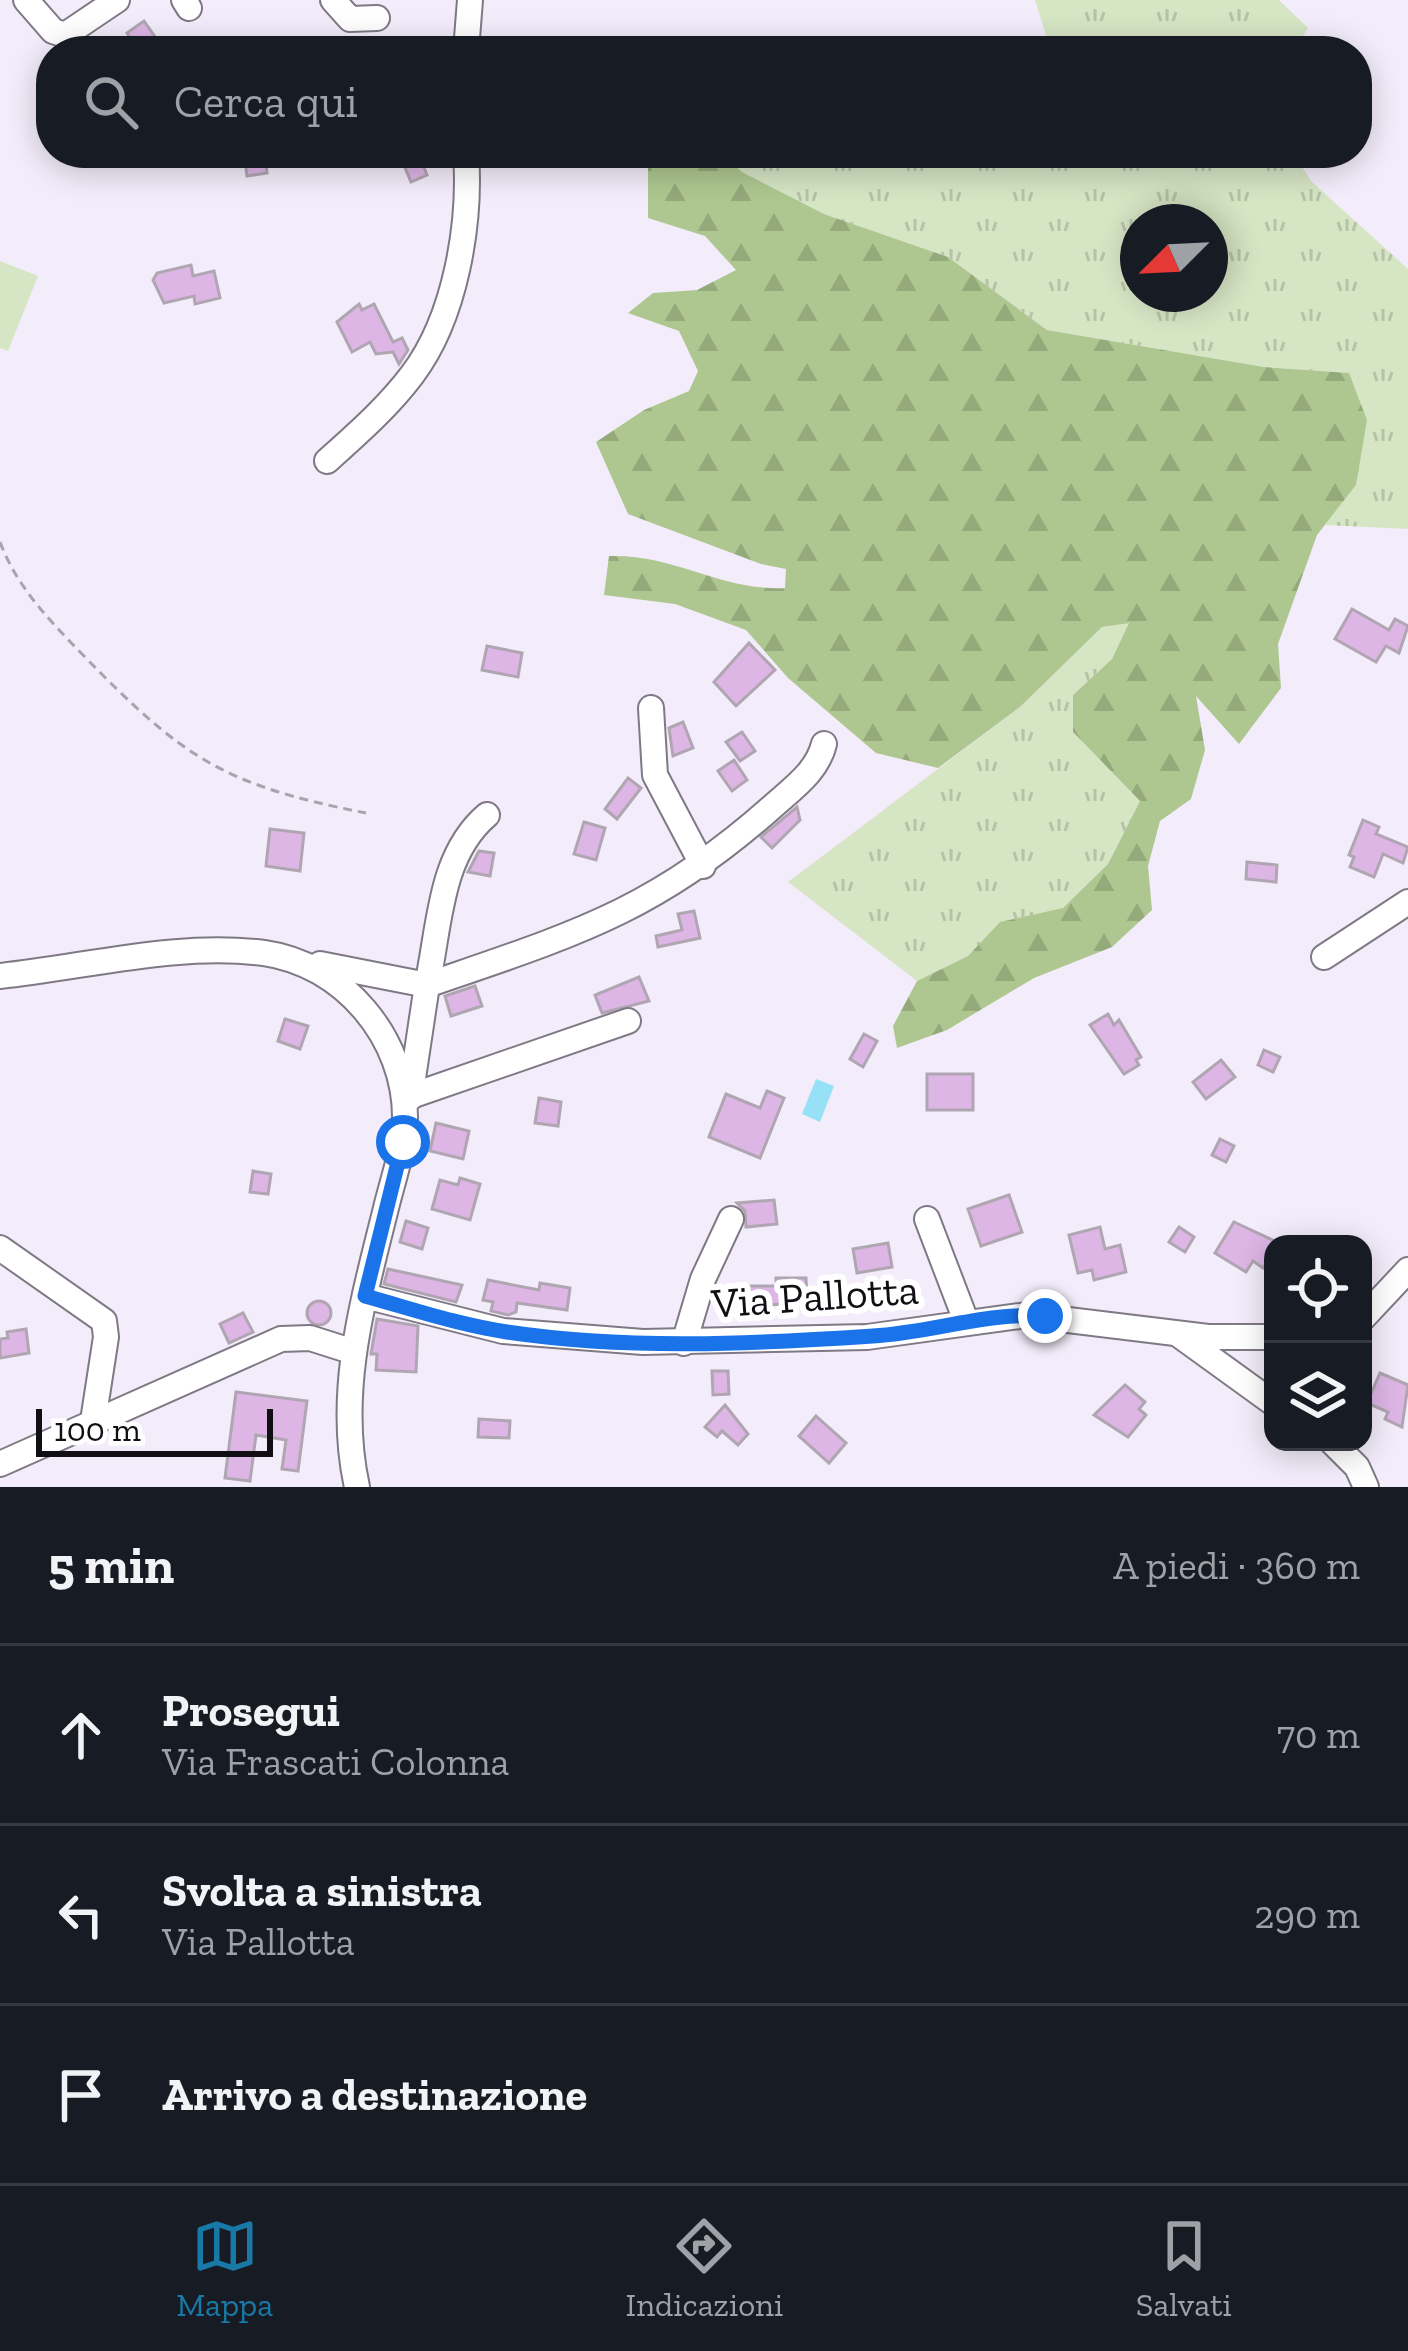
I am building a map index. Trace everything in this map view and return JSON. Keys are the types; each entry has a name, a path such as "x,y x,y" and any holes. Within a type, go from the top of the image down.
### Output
{"street":[{"path":"26,0 53,31 65,35 117,0"},
{"path":"332,0 350,19 377,19"},
{"path":"467,36 470,0"},
{"path":"328,461 397,394 431,344 462,239 465,168"},
{"path":"651,708 655,776 704,866"},
{"path":"0,976 186,953 267,954 427,985 613,920 704,866 807,776 824,744"},
{"path":"357,1487 347,1422 354,1352 403,1142 453,856 465,834 487,815"},
{"path":"1324,958 1408,902"},
{"path":"267,954 328,974 367,1013 401,1082 403,1142"},
{"path":"411,1096 628,1021"},
{"path":"684,1343 703,1279 731,1219"},
{"path":"927,1219 966,1322"},
{"path":"0,1248 104,1321 106,1337 93,1421"},
{"path":"1372,1308 1408,1270"},
{"name":"Via Pallotta","path":"365,1296 503,1331 684,1343 881,1336 1036,1316 1178,1333 1264,1337"},
{"path":"1178,1333 1264,1396"},
{"path":"0,1464 280,1339 304,1336 354,1352"},
{"path":"1342,1451 1354,1462 1366,1487"}],"path":[{"path":"0,542 41,610 174,744 234,777 366,813"}],"green space":[{"path":"1035,0 1279,0 1308,28 1303,36 1046,36"},
{"path":"648,168 738,168 824,214 948,257 1047,330 1264,367 1349,373 1367,420 1356,485 1317,535 1278,644 1281,688 1239,744 1196,696 1205,750 1191,799 1160,821 1148,866 1152,910 1112,947 1034,978 947,1030 897,1048 893,1026 917,981 968,956 1000,922 1063,908 1108,864 1140,801 1073,732 1073,695 1112,659 1129,623 1102,627 1020,707 938,768 876,753 788,678 746,630 675,604 604,595 609,556 656,561 740,584 785,588 786,569 628,514 596,442 644,410 689,391 698,371 679,331 628,313 653,293 697,290 736,270 705,236 648,218"},
{"path":"738,168 1303,168 1311,181 1408,269 1408,529 1325,525 1356,485 1349,373 1264,367 1047,330 948,257 824,214"},
{"path":"0,261 38,276 8,351 0,348"},
{"path":"1130,622 1112,659 1073,695 1073,732 1140,801 1108,864 1062,909 1001,922 968,956 917,981 788,882 1020,707 1102,627"}],"water":[{"path":"816,1079 834,1086 820,1122 802,1114"}],"building":[{"path":"144,21 154,36 129,36"},
{"path":"246,168 266,168 267,173 247,176"},
{"path":"405,168 424,168 427,175 411,182"},
{"path":"191,265 193,276 214,271 220,298 195,304 194,296 164,303 153,280 157,273"},
{"path":"359,304 362,310 374,304 393,342 402,338 408,350 399,364 393,352 376,354 370,342 352,352 337,322"},
{"path":"1352,609 1389,630 1395,619 1408,626 1399,653 1386,646 1376,662 1335,639"},
{"path":"749,643 775,670 736,706 714,682"},
{"path":"487,646 522,653 518,677 482,670"},
{"path":"683,722 693,748 673,756 669,728"},
{"path":"742,732 755,751 740,761 726,742"},
{"path":"734,760 747,780 732,791 718,771"},
{"path":"628,778 641,788 617,819 605,809"},
{"path":"797,807 800,820 772,848 761,837"},
{"path":"1363,820 1379,827 1376,834 1408,847 1403,863 1383,854 1374,877 1350,867 1354,857 1349,855"},
{"path":"584,822 605,828 596,860 574,854"},
{"path":"270,829 304,833 300,871 266,866"},
{"path":"479,851 494,853 490,876 468,872"},
{"path":"1247,862 1277,865 1276,882 1246,879"},
{"path":"694,911 700,938 658,947 656,936 682,930 678,914"},
{"path":"639,977 649,1001 602,1013 595,995"},
{"path":"475,986 482,1006 451,1016 445,996"},
{"path":"1108,1014 1114,1025 1119,1020 1141,1057 1136,1060 1139,1065 1124,1074 1090,1025"},
{"path":"285,1019 308,1026 300,1049 278,1041"},
{"path":"864,1034 877,1041 863,1067 850,1059"},
{"path":"1264,1050 1280,1057 1273,1072 1258,1065"},
{"path":"1221,1060 1235,1077 1206,1099 1193,1082"},
{"path":"927,1074 973,1074 973,1110 927,1110"},
{"path":"767,1091 784,1098 760,1158 709,1137 726,1094 760,1108"},
{"path":"539,1098 561,1102 558,1126 535,1123"},
{"path":"436,1123 469,1131 463,1159 430,1151"},
{"path":"1220,1139 1234,1146 1226,1162 1212,1155"},
{"path":"253,1171 271,1174 268,1194 250,1192"},
{"path":"460,1178 480,1184 470,1220 432,1209 440,1180 458,1185"},
{"path":"1009,1195 1022,1232 981,1246 968,1209"},
{"path":"774,1200 777,1224 746,1227 745,1211 737,1203"},
{"path":"406,1221 428,1228 422,1249 400,1242"},
{"path":"1234,1222 1264,1236 1263,1268 1253,1261 1246,1272 1215,1253"},
{"path":"1100,1227 1105,1249 1120,1245 1126,1272 1094,1280 1092,1270 1078,1273 1069,1235"},
{"path":"1179,1227 1194,1237 1185,1252 1169,1242"},
{"path":"888,1243 892,1267 857,1273 853,1249"},
{"path":"388,1269 462,1285 456,1302 384,1284"},
{"path":"776,1278 806,1278 807,1304 746,1305 746,1286 776,1286"},
{"path":"488,1280 539,1290 540,1283 570,1288 567,1310 517,1303 516,1312 508,1315 491,1311 493,1302 483,1300"},
{"path":"319,1301 331,1313 319,1325 307,1313"},
{"path":"243,1313 253,1332 229,1343 220,1324"},
{"path":"377,1319 418,1326 416,1372 376,1370 377,1354 371,1354"},
{"path":"26,1329 29,1353 0,1358 0,1339 8,1338 7,1332"},
{"path":"712,1371 728,1371 729,1394 713,1395"},
{"path":"1380,1373 1408,1385 1402,1427 1385,1419 1388,1412 1372,1405"},
{"path":"1125,1385 1145,1402 1139,1409 1146,1415 1128,1437 1094,1415"},
{"path":"236,1392 307,1401 298,1471 282,1469 286,1440 256,1435 250,1481 225,1478"},
{"path":"725,1405 748,1434 738,1445 722,1431 717,1437 705,1427"},
{"path":"816,1416 846,1443 829,1463 799,1436"},
{"path":"479,1419 510,1421 509,1438 478,1437"}],"route":[{"path":"403,1142 365,1296 503,1331 643,1342 881,1336 1000,1316 1045,1316"}]}
